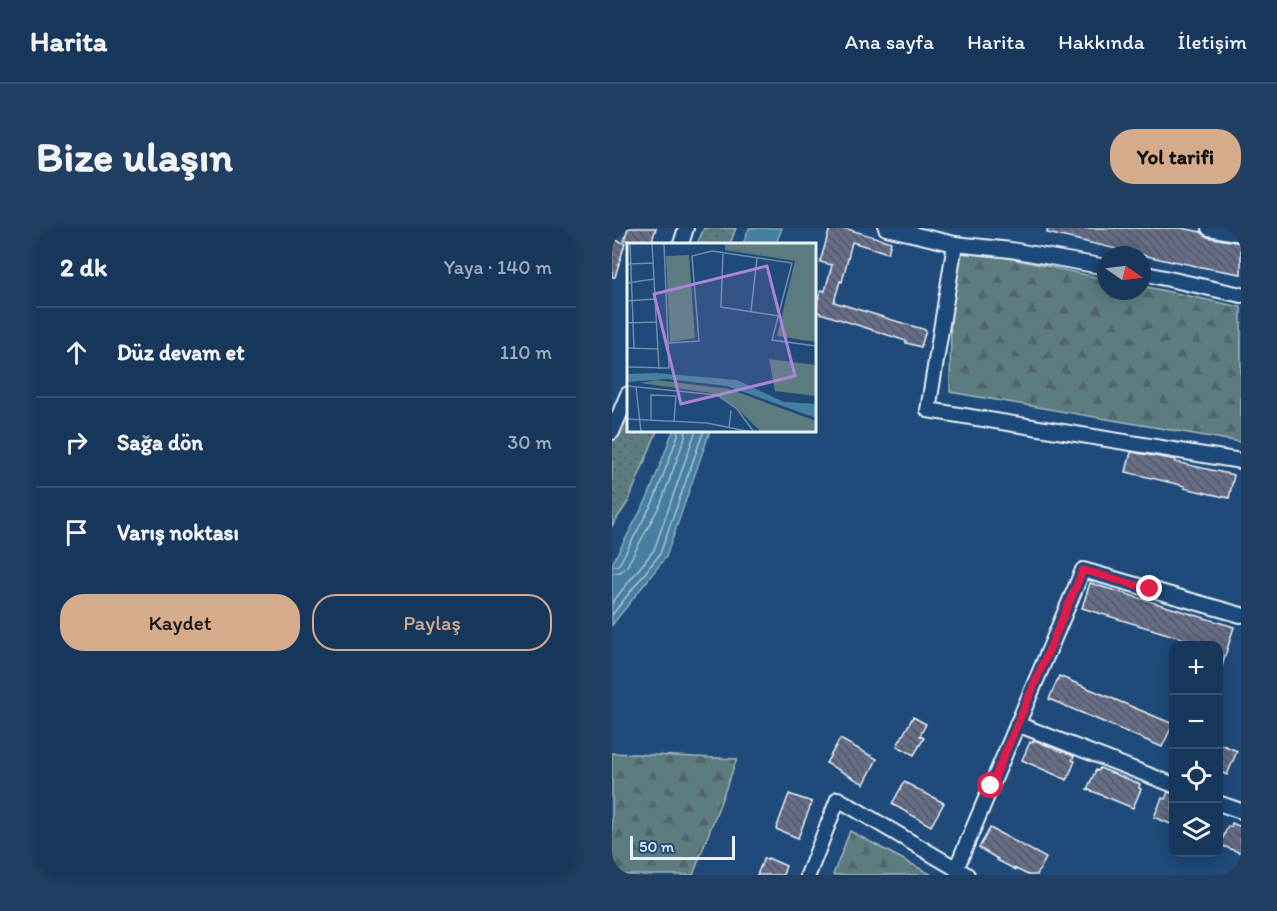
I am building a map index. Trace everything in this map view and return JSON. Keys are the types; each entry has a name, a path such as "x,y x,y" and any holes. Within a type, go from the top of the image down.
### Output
{"street":[{"path":"681,243 686,228"},
{"path":"886,228 955,244 1011,250 1097,265"},
{"path":"1210,228 1241,234"},
{"path":"955,244 928,410 1241,461"},
{"path":"1151,275 1241,295"},
{"path":"612,432 627,396"},
{"path":"808,875 838,799 962,872 1017,724 1083,570 1241,615"},
{"path":"1017,724 1169,783"},
{"path":"1223,805 1241,812"}],"green space":[{"path":"704,228 736,228 730,243 697,243"},
{"path":"961,248 1097,277 1097,300 1151,300 1151,288 1241,307 1241,442 950,392 951,316"},
{"path":"627,416 627,432 657,432 628,502 612,526 612,431"},
{"path":"612,753 737,759 693,875 612,875"},
{"path":"850,831 932,875 833,875"}],"water":[{"path":"749,228 782,228 776,243 743,243"},
{"path":"673,432 710,432 666,557 612,625 612,564 648,497"}],"building":[{"path":"628,228 656,228 651,243 634,243 624,240"},
{"path":"830,228 844,228 891,242 888,253 852,242 842,282 840,281 834,302 926,330 921,347 816,312 821,290 825,291 832,265 820,262"},
{"path":"1048,228 1181,228 1201,232 1207,237 1241,243 1241,274 1151,257 1151,246 1103,246 1047,233"},
{"path":"612,239 625,243 615,277 612,277"},
{"path":"1131,452 1176,460 1175,462 1234,475 1229,498 1126,472"},
{"path":"1090,583 1234,627 1223,663 1223,641 1191,641 1082,608"},
{"path":"1059,676 1169,722 1169,732 1162,747 1049,699"},
{"path":"913,717 926,724 920,736 924,738 914,755 897,746"},
{"path":"840,739 877,759 864,784 826,763"},
{"path":"1034,740 1074,756 1072,760 1075,761 1067,780 1022,760 1030,742"},
{"path":"1223,745 1237,751 1227,775 1223,773"},
{"path":"1100,768 1140,784 1141,789 1133,808 1087,789 1096,770"},
{"path":"904,782 944,803 931,826 892,804"},
{"path":"1169,792 1169,823 1154,817 1162,798 1165,799"},
{"path":"789,794 812,802 798,838 776,829"},
{"path":"1232,823 1241,827 1241,853 1223,846 1223,838 1228,826 1231,827"},
{"path":"990,828 1046,858 1037,875 1028,875 1016,870 979,848"},
{"path":"764,858 786,866 783,875 757,875"}],"route":[{"path":"991,786 1083,570 1150,589"}]}
